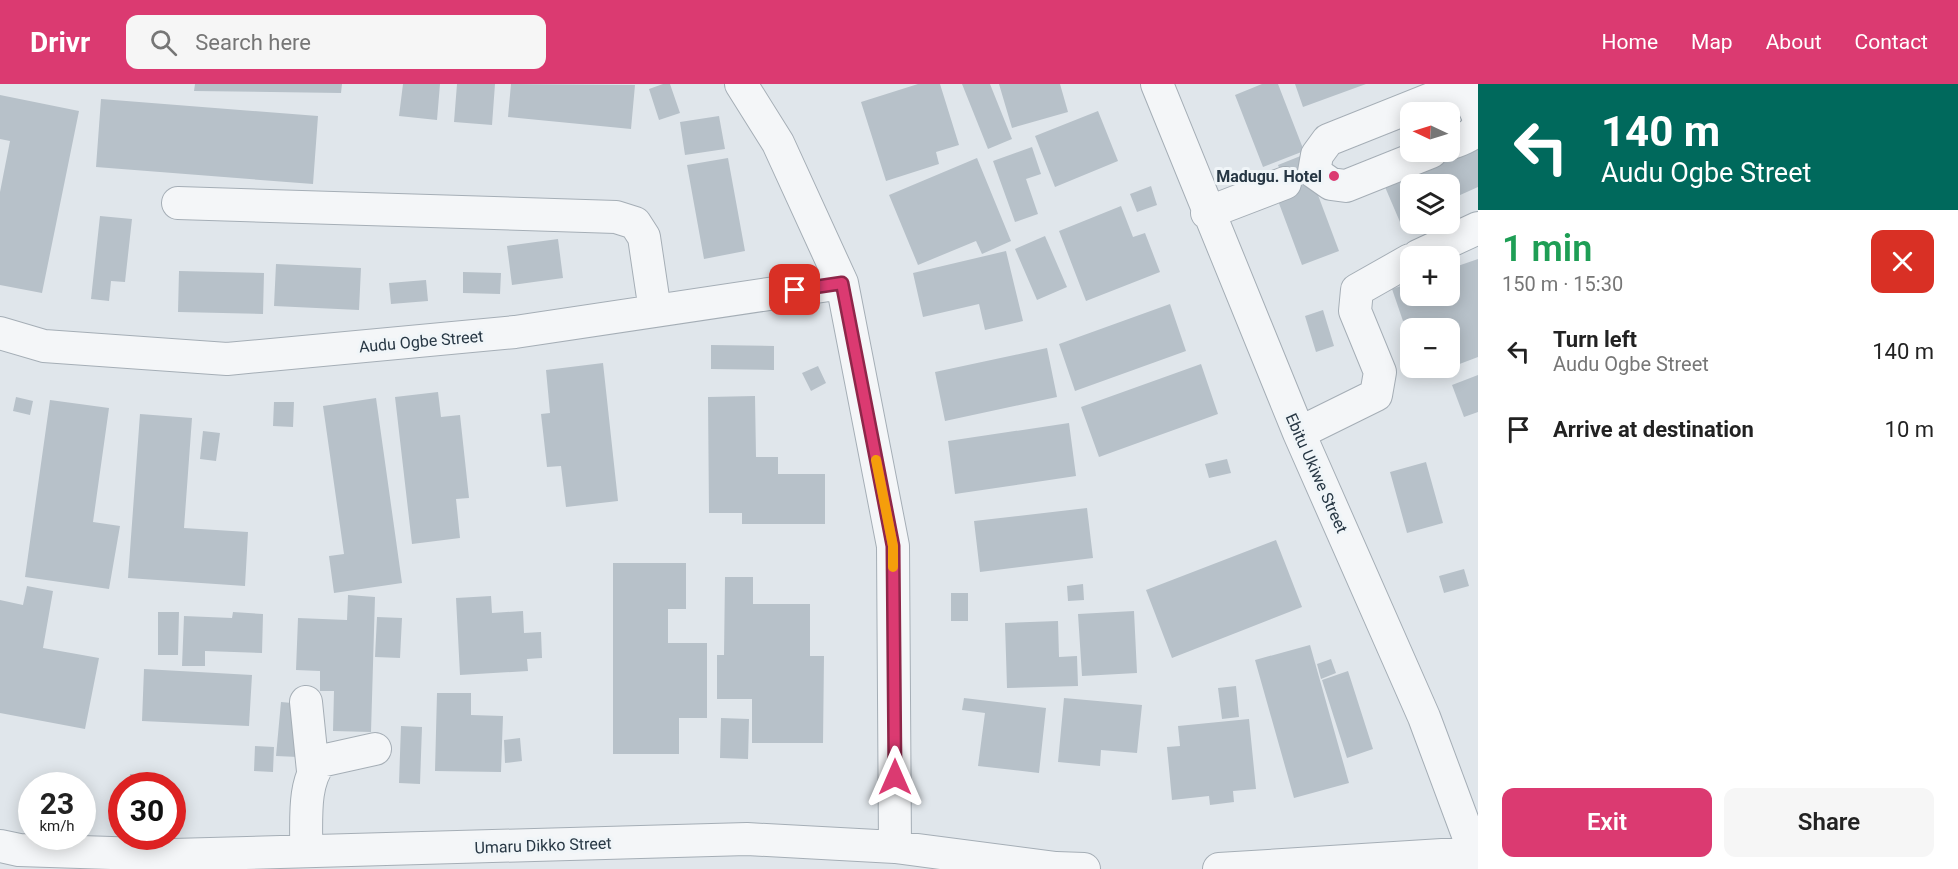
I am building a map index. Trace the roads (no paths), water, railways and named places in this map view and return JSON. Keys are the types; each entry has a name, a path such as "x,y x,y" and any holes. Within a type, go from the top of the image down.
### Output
{"street":[{"path":"741,84 778,143 842,283 893,546 895,847"},
{"name":"Ebitu Ukiwe Street","path":"1157,84 1299,433 1424,717 1467,798 1476,858"},
{"path":"1208,213 1303,176 1328,140 1451,91 1459,90 1467,93 1478,116"},
{"path":"1460,140 1469,136 1478,123"},
{"path":"1303,176 1346,186 1406,162"},
{"path":"178,203 616,217 635,223 644,237 655,311"},
{"path":"1439,246 1478,228"},
{"path":"1299,433 1376,395 1380,372 1355,311 1356,290 1400,266"},
{"name":"Audu Ogbe Street","path":"0,333 44,346 227,359 515,332 842,283"},
{"path":"306,702 313,771 309,786 306,851"},
{"path":"313,771 321,761 375,749"},
{"name":"Umaru Dikko Street","path":"12,855 172,862 306,851 747,839 895,847 1056,869 1084,869"},
{"path":"1219,869 1476,858"}],"place":[{"name":"Madugu. Hotel","path":"1334,176"}]}
